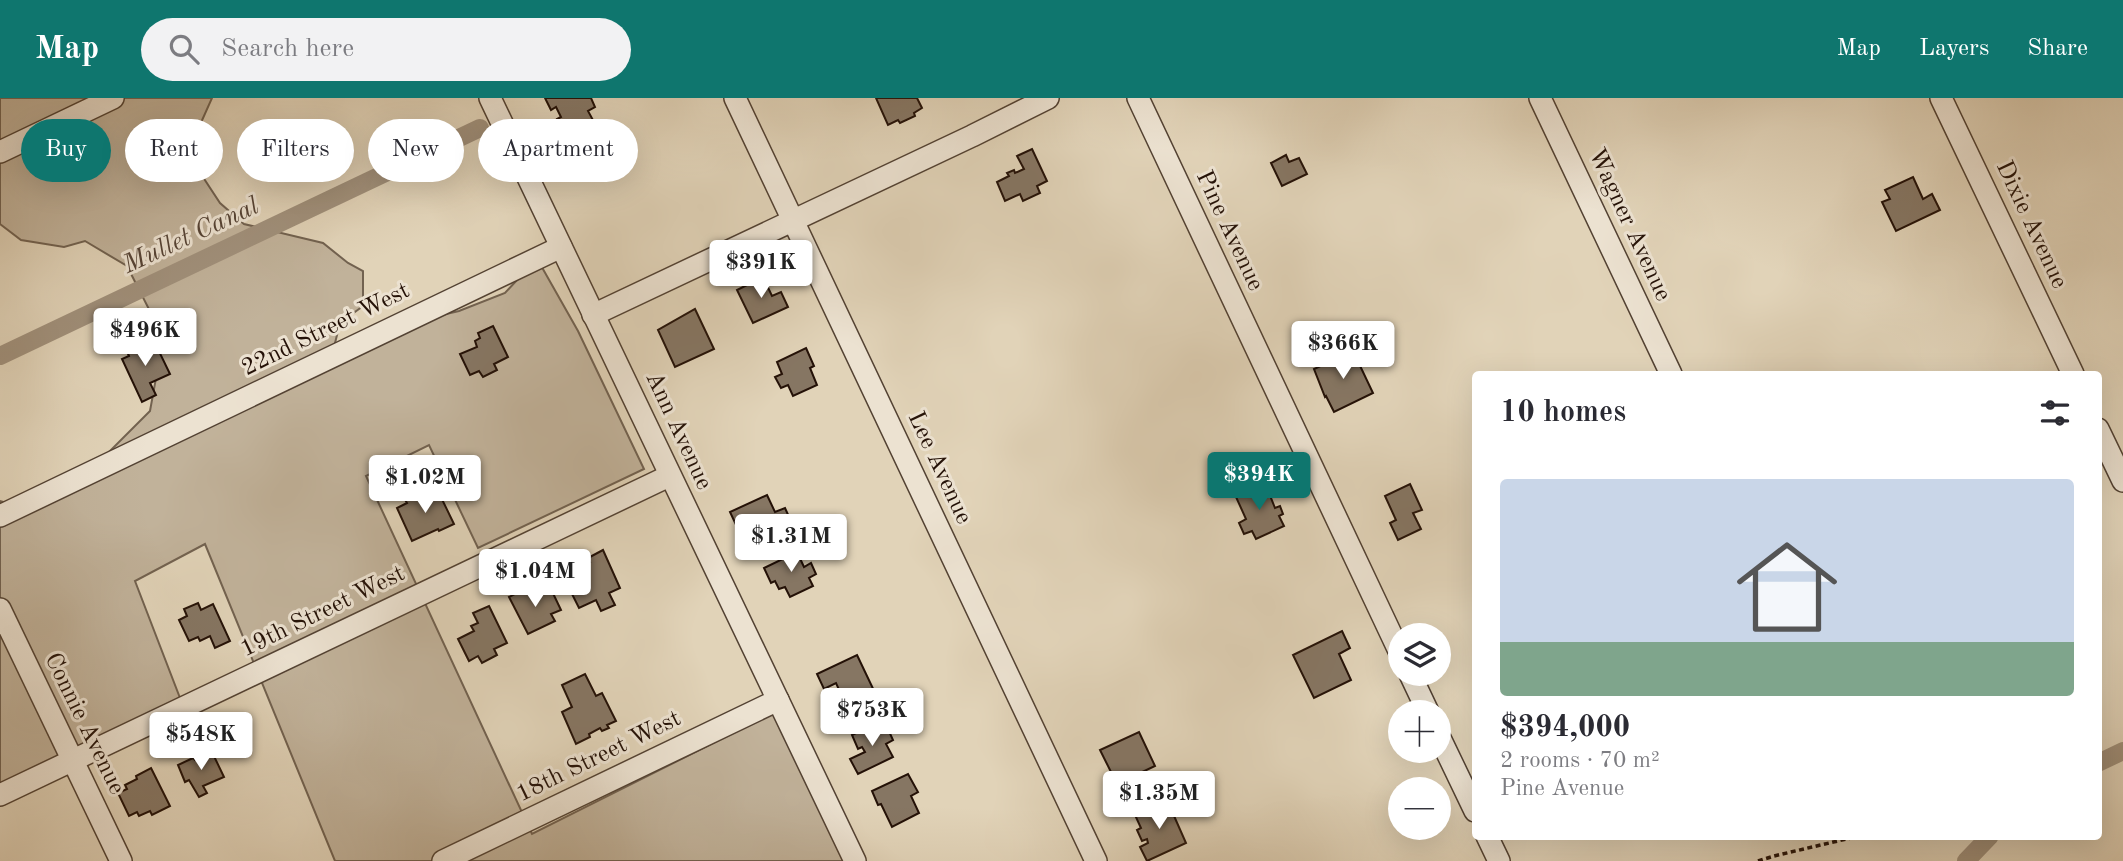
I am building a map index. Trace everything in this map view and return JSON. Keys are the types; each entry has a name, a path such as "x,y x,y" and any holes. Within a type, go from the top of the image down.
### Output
{"street":[{"path":"0,152 113,98"},
{"name":"Ann Avenue","path":"490,98 855,861"},
{"name":"Lee Avenue","path":"735,98 1096,861"},
{"path":"593,314 1048,98"},
{"name":"Pine Avenue","path":"1138,98 1388,628"},
{"name":"Wagner Avenue","path":"1540,98 1670,371"},
{"name":"Dixie Avenue","path":"1941,98 2072,371"},
{"name":"22nd Street West","path":"0,516 561,247"},
{"path":"2102,437 2123,481"},
{"name":"19th Street West","path":"0,795 669,476"},
{"name":"Connie Avenue","path":"0,609 121,861"},
{"name":"18th Street West","path":"443,861 778,700"},
{"path":"1451,761 1472,805"},
{"path":"1489,840 1499,861"}],"path":[{"path":"1758,861 1842,840"}],"shaded area":[{"path":"0,98 212,98 203,119 125,119 125,182 206,182 220,203 244,224 323,243 363,271 363,306 340,323 333,351 429,318 459,311 505,293 535,255 578,331 644,469 478,548 429,445 366,476 532,834 781,709 854,861 335,861 205,544 135,581 180,698 0,790 0,501 7,503 104,457 150,411 160,356 155,321 127,266 85,241 64,247 21,240 0,224"}],"building":[{"path":"545,98 591,98 595,107 588,111 592,119 557,119 561,117 556,107 551,110"},
{"path":"876,98 917,98 922,108 914,113 915,116 888,125"},
{"path":"1032,149 1047,181 1037,186 1040,193 1023,201 1020,194 1005,201 997,182 1009,176 1007,173 1024,169 1017,156"},
{"path":"1286,155 1289,162 1299,158 1307,174 1282,186 1271,163"},
{"path":"1913,177 1923,199 1932,194 1940,210 1896,231 1882,202 1890,199 1885,190"},
{"path":"763,277 772,296 781,292 788,307 753,323 737,290"},
{"path":"695,309 714,349 675,367 658,330"},
{"path":"493,326 508,357 494,364 497,370 483,377 479,371 470,375 460,354 477,347 475,341 480,338 478,333"},
{"path":"141,340 145,348 155,343 170,374 150,383 156,395 142,402 122,359 129,356 125,347"},
{"path":"806,348 814,366 810,368 817,385 793,396 788,385 781,388 775,377 782,374 777,362"},
{"path":"1353,351 1373,393 1334,412 1314,369"},
{"path":"1265,483 1275,508 1280,506 1283,514 1279,516 1284,526 1256,539 1252,531 1244,534 1239,523 1246,519 1236,497"},
{"path":"1410,484 1422,510 1413,513 1421,529 1398,540 1390,523 1396,520 1385,496"},
{"path":"437,489 454,524 412,541 397,508 407,503 404,498 414,493 417,499"},
{"path":"767,495 775,512 785,508 790,519 780,523 785,534 762,545 753,527 751,528 748,522 737,527 730,512"},
{"path":"603,550 620,588 609,593 615,605 601,611 596,600 579,608 565,580 588,569 588,558"},
{"path":"797,552 804,567 811,563 816,574 809,578 813,586 790,597 785,587 779,589 775,581 771,583 764,568"},
{"path":"550,587 561,610 551,614 555,621 528,634 509,597 524,589 532,596"},
{"path":"198,603 201,610 213,604 230,641 215,648 210,636 200,641 198,637 189,641 179,620 187,616 184,609"},
{"path":"489,606 507,643 494,649 497,655 482,663 478,656 469,661 458,639 474,631 471,626 478,623 473,613"},
{"path":"1342,631 1350,648 1339,654 1351,680 1314,698 1293,655"},
{"path":"857,655 877,697 848,710 837,695 841,694 836,683 824,689 817,674"},
{"path":"585,674 596,696 602,693 616,721 607,725 609,728 602,731 600,728 576,744 562,712 572,707 562,685"},
{"path":"877,723 881,732 888,729 893,740 886,744 893,757 858,774 850,759 865,752 862,747 858,749 852,735"},
{"path":"1139,732 1155,766 1117,784 1100,750"},
{"path":"212,752 224,777 203,786 207,793 199,797 189,780 185,782 178,765"},
{"path":"151,768 170,806 152,815 150,811 139,816 137,812 129,816 118,793 127,789 125,785 137,779 136,776"},
{"path":"908,774 918,792 911,796 919,813 892,827 872,791"},
{"path":"1167,800 1186,843 1147,861 1140,847 1148,843 1147,839 1142,841 1137,830 1141,828 1135,815"}],"waterway":[{"name":"Mullet Canal","path":"0,356 478,129"},
{"path":"2102,761 2123,751"},
{"path":"1966,861 1986,840"}]}
